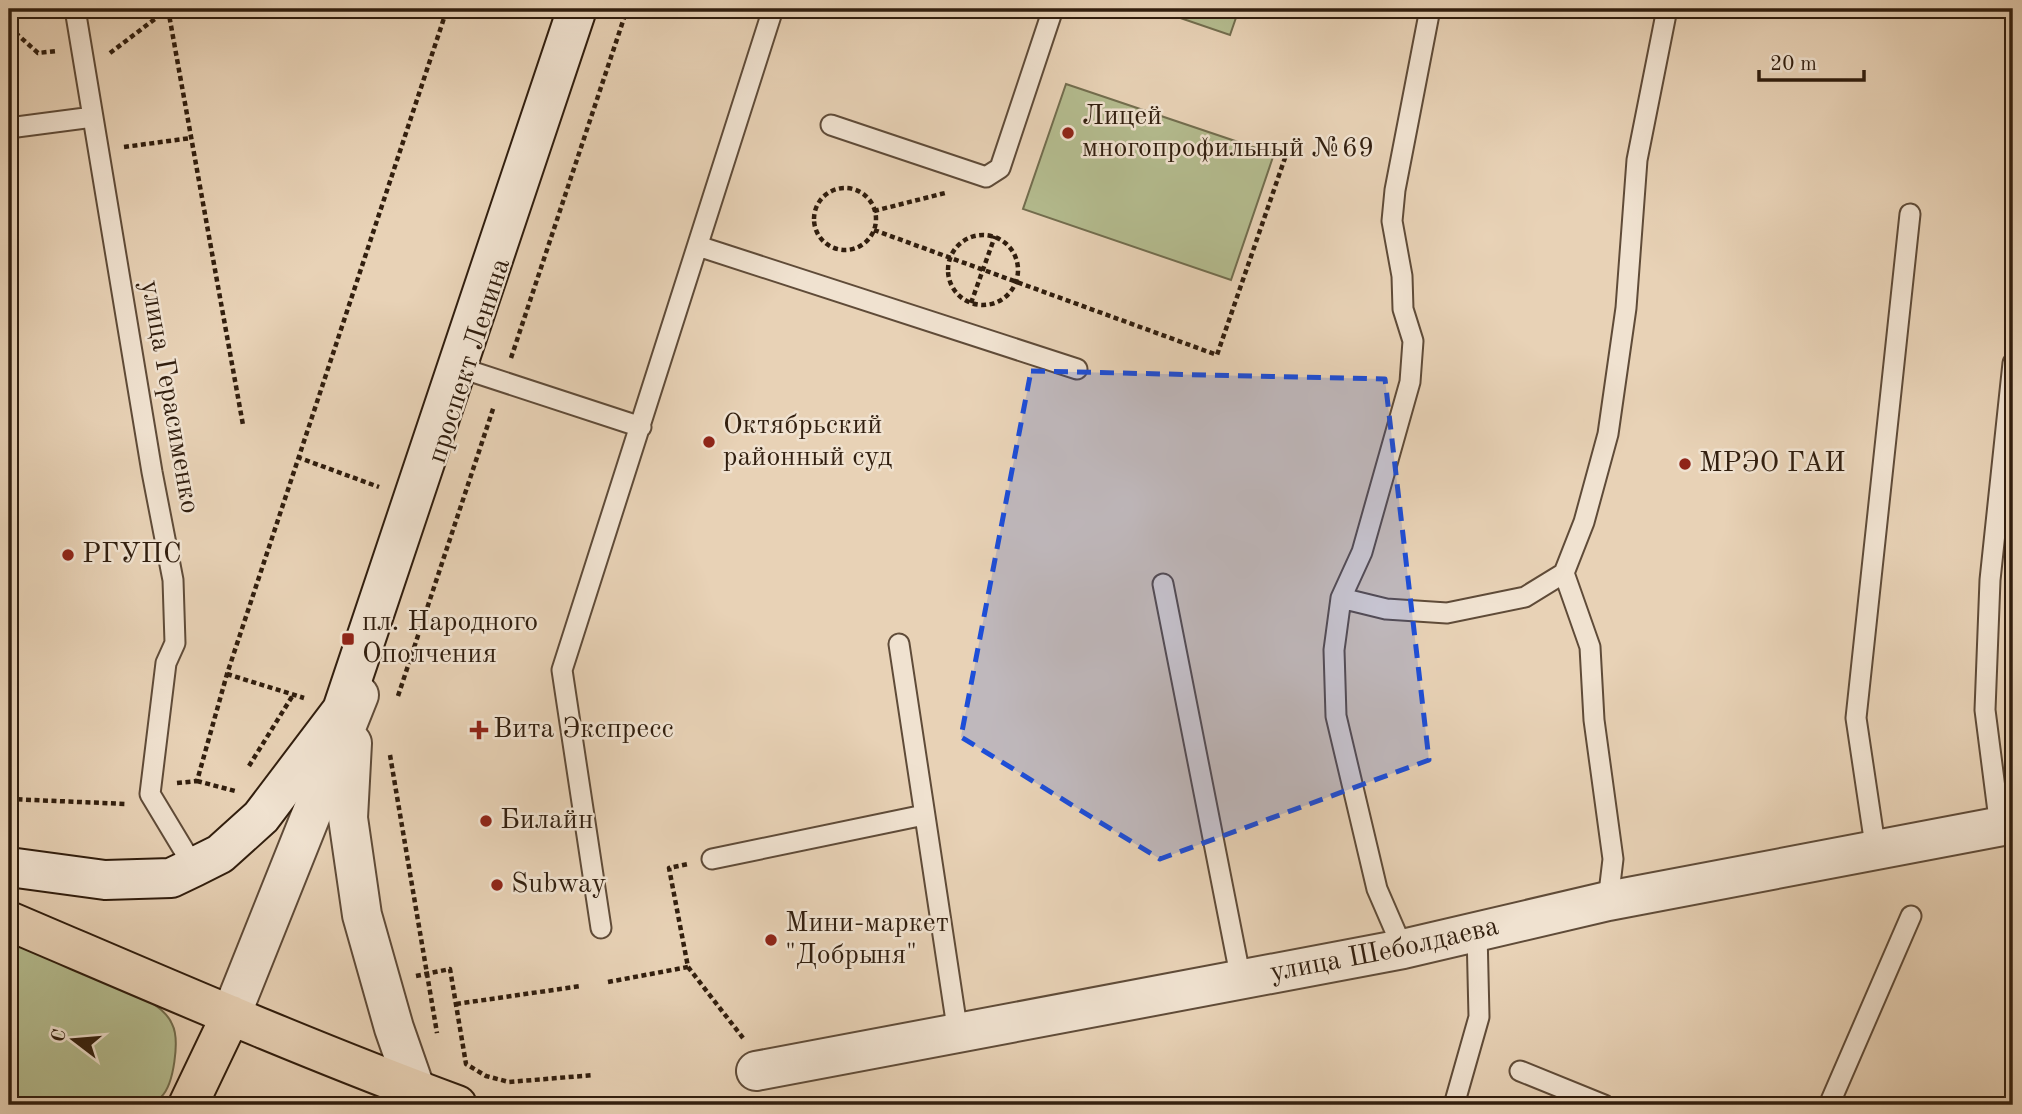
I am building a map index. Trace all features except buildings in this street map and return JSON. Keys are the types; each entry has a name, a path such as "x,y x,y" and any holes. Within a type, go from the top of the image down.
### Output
{"main road":[{"path":"9,921 416,1091 457,1105"},
{"path":"188,1105 231,1015"}],"street":[{"path":"231,1015 348,711 412,499 577,9"},
{"name":"проспект Ленина","path":"348,711 467,370 588,9"},
{"path":"9,867 105,880 171,878 220,854 261,817 348,711"},
{"path":"348,711 348,818 362,915 394,1028 416,1091"},
{"name":"улица Шеболдаева","path":"752,1058 958,1034 1403,949 1608,901 2006,825"}],"lane":[{"name":"улица Герасименко","path":"75,9 152,472 173,580 175,643 166,663 150,794 194,867"},
{"path":"601,928 562,670 773,9"},
{"path":"831,125 986,177 1000,168 1053,9"},
{"path":"1403,949 1377,889 1336,716 1334,650 1341,598 1362,552 1410,382 1413,341 1403,309 1402,276 1392,221 1395,190 1430,9"},
{"path":"1341,598 1386,609 1447,613 1525,597 1564,573 1584,522 1608,434 1626,308 1637,160 1667,9"},
{"path":"9,128 93,117"},
{"path":"1875,852 1856,718 1910,214"},
{"path":"698,246 1077,369"},
{"path":"2006,825 1986,709 1990,580 2013,363"},
{"path":"467,370 641,427"},
{"path":"1564,573 1590,647 1594,720 1613,859 1608,901"},
{"path":"1163,584 1241,980"},
{"path":"899,644 958,1034"},
{"path":"712,859 924,815"},
{"path":"1829,1105 1911,916"},
{"path":"1454,1105 1479,1017 1477,932"},
{"path":"1520,1071 1604,1105"}],"path":[{"path":"9,27 38,53 112,52 168,9 243,425"},
{"path":"438,1038 386,730 348,711 226,674 447,9"},
{"path":"99,150 191,138"},
{"path":"874,230 1217,355 1286,155"},
{"path":"874,211 956,190 962,169"},
{"path":"844,188 856,190 866,197 874,211 874,230 869,239 860,246 839,249 827,244 818,235 814,223 815,210 821,199 831,191 844,188"},
{"path":"980,234 995,236 1006,242 1015,254 1019,268 1016,282 1009,294 997,302 983,305 971,303 958,295 951,284 948,271 950,258 957,246 967,238 980,234"},
{"path":"971,303 995,236"},
{"path":"297,457 412,499"},
{"path":"248,769 293,695"},
{"path":"197,781 235,791 241,780"},
{"path":"712,859 669,868 688,967 752,1058"},
{"path":"608,982 688,967"},
{"path":"428,973 450,969 466,1064 485,1076 509,1082 594,1075"},
{"path":"456,1004 581,986"}],"highlighted area":[{"path":"1031,371 1385,379 1429,760 1160,859 961,737"}],"green space":[{"path":"1154,9 1239,9 1230,35"},
{"path":"1066,84 1274,154 1231,280 1023,209"},
{"path":"9,941 149,1001 165,1014 174,1031 175,1051 169,1083 161,1097 141,1105 9,1105"}],"place":[{"name":"Лицей многопрофильный №69","path":"1068,133"},
{"name":"Октябрьский районный суд","path":"709,442"},
{"name":"МРЭО ГАИ","path":"1685,464"},
{"name":"РГУПС","path":"68,555"},
{"name":"пл. Народного Ополчения","path":"348,639"},
{"name":"Вита Экспресс","path":"479,730"},
{"name":"Билайн","path":"486,821"},
{"name":"Subway","path":"497,885"},
{"name":"Мини-маркет \"Добрыня\"","path":"771,940"}]}
